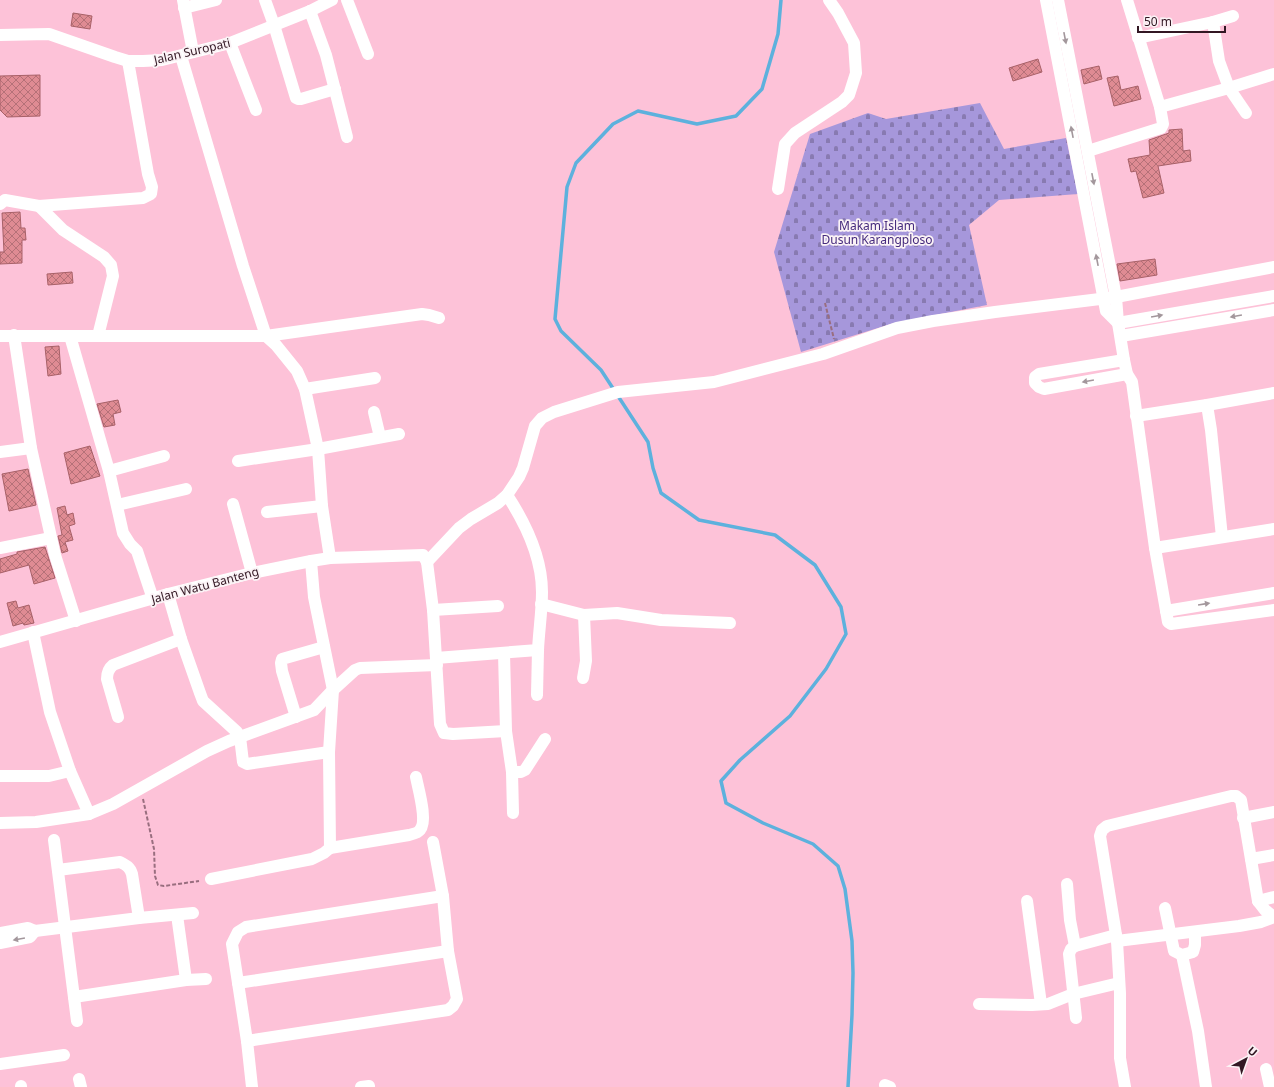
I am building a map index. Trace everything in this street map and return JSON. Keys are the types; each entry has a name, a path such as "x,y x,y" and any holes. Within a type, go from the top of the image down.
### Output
{"street":[{"path":"216,0 184,4 187,54 243,266 266,336 276,344 297,371 305,389 318,449 322,506 330,558"},
{"path":"265,0 296,98 301,99 335,89"},
{"name":"Jalan Suropati","path":"0,35 49,34 114,57 128,60 156,60 230,43 332,0"},
{"path":"347,0 368,54"},
{"path":"778,189 785,144 795,133 842,102 849,94 856,73 854,43 838,13 829,0"},
{"path":"1046,0 1110,298"},
{"path":"1058,0 1088,151 1110,298 1106,311 1118,323 1127,374 1132,382 1155,548 1168,622 1171,624 1274,610"},
{"path":"1088,151 1161,128 1163,124 1160,107 1138,38 1128,0"},
{"path":"310,10 326,55 347,137"},
{"path":"1138,38 1213,22 1233,16"},
{"path":"1213,22 1219,61 1229,88 1246,113"},
{"path":"230,43 256,110"},
{"path":"0,204 5,200 39,206 143,198 151,194 152,187 148,174 128,60"},
{"path":"1160,107 1274,74"},
{"path":"39,206 63,230 104,257 111,265 113,276 98,336"},
{"path":"506,731 453,734 444,732 440,724 433,610 422,557 471,519 498,504 507,495 523,468 532,431 537,422 542,418 554,412 618,392 714,382 836,350 897,328 995,312 1110,298 1274,267"},
{"path":"1118,323 1274,296"},
{"path":"1121,336 1274,310"},
{"path":"0,336 266,336 422,314 439,318"},
{"path":"14,335 31,448 55,555 76,621"},
{"path":"70,336 109,471 123,534 130,544 137,550 153,599"},
{"path":"1124,360 1039,374 1035,377 1036,383 1039,387 1044,389 1127,374"},
{"path":"305,389 375,378"},
{"path":"1136,416 1274,393"},
{"path":"1207,405 1212,437 1222,537"},
{"path":"374,412 380,437"},
{"path":"238,461 318,449 399,434"},
{"path":"0,452 31,448"},
{"path":"109,471 164,456"},
{"path":"117,505 186,489"},
{"path":"507,495 520,514 532,542 541,577 537,695"},
{"path":"233,504 252,572"},
{"path":"267,512 322,506"},
{"path":"1155,548 1274,529"},
{"path":"0,548 51,538"},
{"name":"Jalan Watu Banteng","path":"0,642 168,594 252,572 330,558 422,557"},
{"path":"310,561 314,596 332,686 329,752 330,848"},
{"path":"1166,611 1274,593"},
{"path":"168,594 181,639 203,701 239,735 243,762 247,764 329,752"},
{"path":"541,604 584,615 617,613 661,620 730,623"},
{"path":"433,610 498,606"},
{"path":"584,615 586,661 584,678"},
{"path":"33,632 50,712 70,771 88,810"},
{"path":"118,717 107,679 107,673 110,668 120,662 181,639"},
{"path":"295,714 282,671 282,658 324,647"},
{"path":"0,823 36,822 113,804 207,751 239,735 295,714 314,710 332,686 360,668 436,662 538,650"},
{"path":"504,653 506,731 512,772 513,813"},
{"path":"512,772 521,772 525,770 545,739"},
{"path":"0,776 49,776 70,771"},
{"path":"211,879 312,859 330,848 409,835 419,831 423,825 423,817 416,777"},
{"path":"1125,1087 1120,1058 1119,983 1116,938 1100,836 1102,830 1107,826 1236,796 1241,800 1258,900 1261,906 1274,917"},
{"path":"1243,818 1274,812"},
{"path":"54,840 77,1021"},
{"path":"247,1040 448,1010 457,999 448,950 443,896 433,842"},
{"path":"1251,859 1274,855"},
{"path":"58,870 120,862 126,865 131,869 139,918"},
{"path":"1067,884 1070,920 1075,946"},
{"path":"252,1087 247,1040 232,944 238,932 246,927 443,896"},
{"path":"1258,900 1274,897"},
{"path":"1027,901 1041,1004"},
{"path":"1165,908 1174,951 1182,955 1193,952 1195,949 1195,932"},
{"path":"0,943 30,937 35,932 65,927 194,913"},
{"path":"176,915 186,980"},
{"path":"1076,1018 1069,954 1071,949 1075,946 1116,938 1195,932 1249,924 1274,917"},
{"path":"0,933 28,928 35,932"},
{"path":"238,983 448,950"},
{"path":"1182,955 1198,1031 1206,1087"},
{"path":"74,997 186,980 206,979"},
{"path":"979,1004 1048,1004 1073,994 1119,983"},
{"path":"0,1064 64,1055"},
{"path":"1266,1069 1270,1087"}],"path":[{"path":"825,303 836,350"},
{"path":"140,788 154,849 155,876 158,885 164,886 211,879"}],"green space":[{"name":"Makam Islam Dusun Karangploso","path":"980,103 1004,149 1066,138 1078,194 999,200 969,225 987,305 894,323 801,352 774,252 810,134 868,113 886,119"}],"building":[{"path":"73,13 92,16 90,29 71,26"},
{"path":"1038,59 1042,72 1013,81 1009,68"},
{"path":"1099,66 1102,79 1084,84 1081,70"},
{"path":"40,75 40,116 7,117 0,110 0,76"},
{"path":"1118,76 1121,90 1138,86 1141,99 1114,106 1107,78"},
{"path":"1182,129 1183,151 1190,150 1191,161 1158,166 1164,193 1143,198 1136,171 1131,172 1128,159 1150,155 1149,140 1169,133 1169,130"},
{"path":"20,212 21,228 25,228 26,240 22,240 22,263 0,264 0,252 4,252 2,213"},
{"path":"1155,259 1157,275 1120,281 1117,264"},
{"path":"72,272 73,283 48,285 47,274"},
{"path":"59,346 61,374 48,376 45,347"},
{"path":"118,400 121,412 113,414 115,425 104,427 97,404"},
{"path":"90,446 100,476 71,484 64,453"},
{"path":"28,469 36,505 9,511 2,474"},
{"path":"65,506 67,515 73,513 75,524 69,526 73,540 65,542 68,551 62,553 58,536 62,535 57,508"},
{"path":"45,547 55,578 34,584 29,565 0,573 0,559 17,554 17,552"},
{"path":"16,601 18,608 29,605 34,623 24,625 23,623 13,626 7,603"}],"waterway":[{"path":"781,0 778,34 762,89 736,116 697,124 638,111 613,124 576,163 567,187 555,319 561,331 601,370 648,442 653,468 661,493 699,520 775,535 815,565 841,607 846,634 826,669 790,716 740,760 721,781 726,803 763,823 813,844 838,866 845,889 852,941 852,1015 848,1087"}]}
